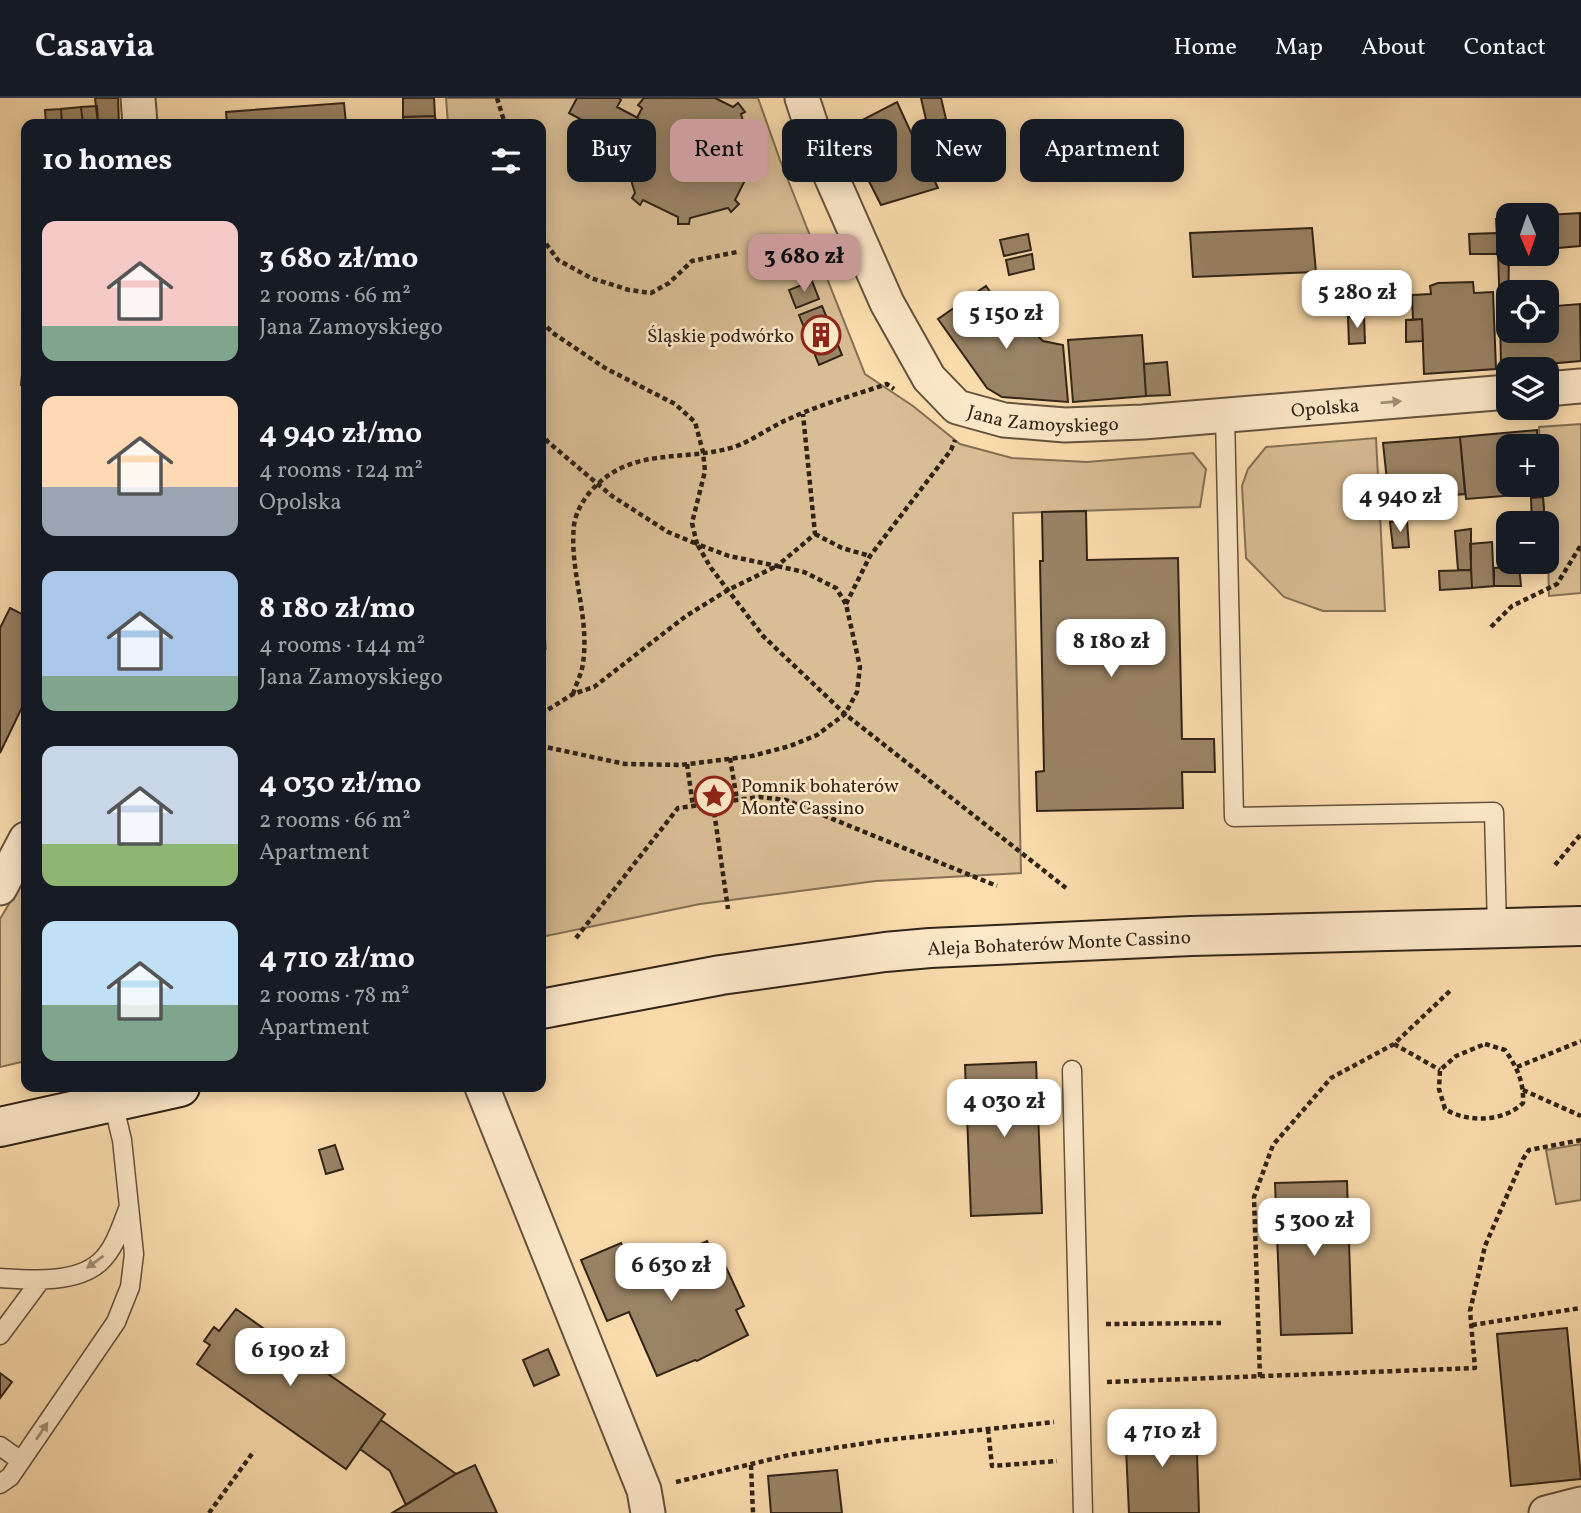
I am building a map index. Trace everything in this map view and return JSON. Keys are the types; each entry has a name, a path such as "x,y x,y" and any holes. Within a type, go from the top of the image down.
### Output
{"street":[{"path":"138,98 140,119"},
{"name":"Jana Zamoyskiego","path":"802,98 819,149 887,303 929,378 957,407 1004,421 1065,425 1143,422"},
{"path":"1559,388 1581,386"},
{"name":"Opolska","path":"1143,422 1496,393"},
{"path":"0,888 21,848"},
{"name":"Aleja Bohaterów Monte Cassino","path":"546,1009 721,975 930,948 1205,936 1581,926"},
{"path":"0,1127 158,1092"},
{"path":"484,1092 646,1501"},
{"path":"1546,1513 1581,1504"}],"lane":[{"path":"1225,416 1234,817 1494,812 1497,928"},
{"path":"1072,1070 1083,1513"},
{"path":"0,1485 10,1477 116,1322 130,1287 134,1254 122,1140 113,1102"},
{"path":"0,1278 40,1281 76,1274 100,1263 116,1240 129,1205"},
{"path":"0,1335 40,1281"},
{"path":"0,1446 21,1461"}],"path":[{"path":"497,98 503,119"},
{"path":"546,244 558,260 591,278 629,290 651,293 669,283 692,261 737,252"},
{"path":"546,326 605,369 675,404 695,422 704,452 705,471 692,523 697,544 711,568 763,636 845,714 1066,888"},
{"path":"573,694 583,665 584,642 573,553 574,522 581,502 604,477 621,467 650,459 732,447 751,440 792,417 887,384 898,391"},
{"path":"803,414 815,534"},
{"path":"846,604 870,556 951,450 957,436"},
{"path":"546,439 612,496 668,532 729,556 804,572 836,588 846,604 860,667 857,692 845,714 817,735 790,746 752,756 687,764 625,764 546,747"},
{"path":"815,534 842,548 870,556"},
{"path":"546,711 573,694 594,687 686,617 728,590 777,566 815,534"},
{"path":"1490,627 1512,606 1557,584 1581,545"},
{"path":"730,758 737,800"},
{"path":"687,764 693,806"},
{"path":"576,938 678,808 759,797 786,800 998,886"},
{"path":"713,804 728,909"},
{"path":"1555,865 1581,834"},
{"path":"1260,1377 1254,1197 1273,1145 1331,1078 1394,1044 1452,989"},
{"path":"1517,1067 1581,1041"},
{"path":"1394,1044 1440,1069"},
{"path":"1485,1044 1505,1050 1517,1067 1523,1090 1523,1104 1513,1114 1485,1119 1451,1113 1445,1109 1438,1089 1440,1069 1456,1056 1485,1044"},
{"path":"1523,1090 1581,1116"},
{"path":"1096,1382 1475,1368 1470,1311 1485,1246 1523,1158 1529,1150 1581,1140"},
{"path":"1472,1325 1581,1308"},
{"path":"1096,1324 1221,1323"},
{"path":"646,1501 751,1465 789,1455 886,1440 1081,1419"},
{"path":"988,1429 992,1466 1082,1459"},
{"path":"209,1513 254,1451"},
{"path":"751,1465 752,1513"}],"shaded area":[{"path":"446,98 758,98 765,119 670,119 670,182 768,182 768,126 782,165 782,182 789,182 865,374 913,406 960,444 1012,458 1087,462 1193,453 1206,469 1200,507 1013,513 1021,873 876,881 700,904 546,936 546,119 448,119"},
{"path":"1581,424 1581,593 1549,596 1548,574 1559,574 1559,511 1544,511 1543,497 1559,497 1559,434 1539,434 1539,427"},
{"path":"1376,438 1385,611 1323,611 1284,597 1246,558 1242,486 1248,469 1266,447"},
{"path":"21,884 21,1062 0,1067 0,919"},
{"path":"1581,1144 1581,1200 1556,1204 1546,1150"}],"building":[{"path":"95,98 118,98 119,119 97,119"},
{"path":"403,98 434,98 435,116 403,117"},
{"path":"577,98 619,98 621,100 617,107 638,118 580,119 569,113"},
{"path":"644,98 715,98 733,107 738,103 745,112 741,114 742,119 670,119 670,182 744,182 735,200 739,204 731,212 728,208 690,218 689,224 678,224 678,217 643,200 640,205 632,198 635,193 632,182 656,182 656,119 636,119 642,108 638,105"},
{"path":"921,98 941,98 946,119 926,119"},
{"path":"897,102 911,133 911,182 935,182 938,188 881,205 869,182 897,182 897,119 864,119"},
{"path":"344,103 346,119 227,119 226,112"},
{"path":"97,106 98,119 82,119 81,107"},
{"path":"81,107 82,119 62,119 61,109"},
{"path":"61,109 62,119 46,119 45,110"},
{"path":"435,116 435,119 403,119"},
{"path":"1580,213 1580,246 1559,248 1559,214"},
{"path":"1312,228 1316,272 1193,277 1190,233"},
{"path":"1496,233 1496,254 1470,254 1469,234"},
{"path":"1028,234 1031,250 1004,256 1000,240"},
{"path":"1032,254 1034,269 1009,275 1006,260"},
{"path":"1498,266 1509,266 1509,280 1499,280"},
{"path":"812,281 819,299 796,308 789,290"},
{"path":"1473,282 1474,293 1493,292 1496,369 1424,374 1422,319 1413,320 1412,295 1431,294 1430,286 1438,283"},
{"path":"986,286 1019,332 1027,325 1043,341 1063,345 1068,402 1002,397 987,388 938,319"},
{"path":"1580,304 1581,361 1559,363 1559,357 1501,357 1501,343 1559,343 1559,306"},
{"name":"Śląskie podwórko","path":"822,306 842,355 819,365 799,315"},
{"path":"1364,316 1365,343 1349,344 1348,317"},
{"path":"1422,319 1423,341 1406,342 1406,320"},
{"path":"1142,335 1146,396 1073,402 1068,340"},
{"path":"1167,362 1170,395 1146,396 1144,364"},
{"path":"1537,430 1537,434 1496,434 1496,497 1466,499 1460,437"},
{"path":"1460,437 1465,494 1389,500 1383,443"},
{"path":"1543,497 1544,511 1532,511 1531,498"},
{"path":"1086,511 1087,560 1178,558 1182,739 1214,739 1215,772 1182,772 1183,808 1037,811 1036,772 1044,771 1040,561 1043,561 1042,512"},
{"path":"1407,521 1409,547 1393,548 1390,522"},
{"path":"1471,529 1471,570 1458,570 1455,531"},
{"path":"1492,542 1494,586 1472,588 1470,544"},
{"path":"1494,568 1496,574 1520,574 1521,586 1494,586"},
{"path":"1471,570 1472,588 1440,590 1439,571"},
{"path":"10,608 21,614 21,709 0,753 0,628"},
{"path":"1036,1062 1042,1213 971,1216 965,1065"},
{"path":"335,1145 343,1169 326,1174 319,1150"},
{"path":"1347,1181 1352,1333 1281,1335 1275,1183"},
{"path":"707,1241 718,1268 725,1265 744,1306 736,1310 748,1335 697,1361 657,1376 629,1312 607,1321 581,1260 621,1243 634,1274 654,1265 652,1261 683,1247 685,1251"},
{"path":"236,1309 385,1414 346,1469 197,1364 210,1345 204,1341 214,1327 219,1331"},
{"path":"1567,1328 1581,1479 1511,1486 1497,1334"},
{"path":"548,1349 559,1375 534,1386 523,1360"},
{"path":"0,1373 12,1382 0,1398"},
{"path":"381,1420 456,1474 406,1505 390,1471 360,1449"},
{"path":"1196,1425 1199,1513 1129,1513 1125,1427"},
{"path":"475,1465 497,1513 392,1513 456,1474"},
{"path":"837,1470 842,1513 771,1513 768,1476"}],"place":[{"name":"Śląskie podwórko","path":"821,335"},
{"name":"Pomnik bohaterów Monte Cassino","path":"714,796"}]}
